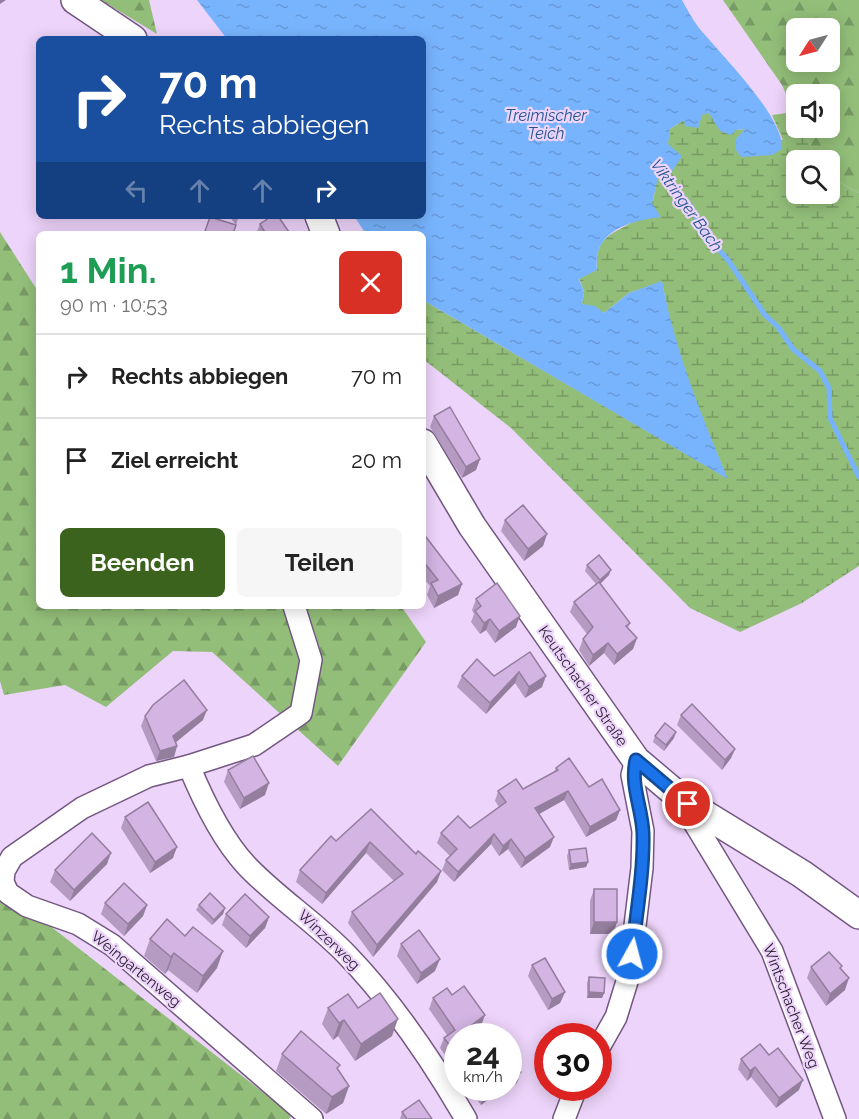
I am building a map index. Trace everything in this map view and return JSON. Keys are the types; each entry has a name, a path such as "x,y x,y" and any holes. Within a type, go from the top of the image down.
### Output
{"main road":[{"path":"75,0 129,36"},
{"name":"Keutschacher Straße","path":"426,448 472,526 636,760 688,804 802,874 859,915"}],"street":[{"name":"Weingartenweg","path":"295,609 311,660 301,714 254,745 149,776 82,808 12,857 4,871 3,882 8,893 27,906 78,924 112,945 312,1119"},
{"path":"612,1024 629,975 642,868 643,831 632,775 636,760"},
{"name":"Winzerweg","path":"189,766 228,841 246,865 324,932 369,980 446,1085 466,1119"},
{"name":"Wintschacher Weg","path":"688,804 695,824 772,951 835,1119"},
{"path":"564,1119 571,1101"}],"green space":[{"path":"101,0 149,0 157,34"},
{"path":"723,0 859,0 859,193 840,183 840,150 812,150 807,138 840,138 840,84 786,84 786,94"},
{"path":"709,112 735,130 745,129 783,140 772,115 786,113 786,138 807,138 812,150 786,150 786,204 840,204 840,183 859,193 859,566 802,603 740,632 690,608 511,428 426,361 426,302 727,478 693,397 670,322 662,282 629,293 604,313 582,304 584,292 579,278 597,270 597,255 601,244 608,237 636,220 652,202 670,129 684,120"},
{"path":"0,232 36,288 36,609 403,609 426,642 338,766 212,652 173,651 106,707 65,685 4,695 0,681"},
{"path":"0,892 8,893 292,1115 289,1119 0,1119"}],"water":[{"name":"Treimischer Teich","path":"197,0 682,0 699,28 762,103 780,135 782,149 772,155 741,157 736,150 736,139 745,129 736,130 731,135 720,131 709,113 702,115 698,128 685,126 684,120 670,129 668,144 682,156 667,179 658,178 652,203 661,217 637,221 615,230 600,246 597,270 579,279 584,292 582,304 595,306 604,313 629,293 662,281 681,357 728,479 426,302 426,231 364,231 356,219 426,219 426,36 225,36"}],"building":[{"path":"209,219 236,225 234,231 205,231"},
{"path":"268,219 280,219 288,231 264,231 260,224"},
{"path":"450,407 480,459 466,467 434,416"},
{"path":"523,505 547,534 528,549 505,520"},
{"path":"426,537 462,584 438,596 431,583 438,580 426,565"},
{"path":"599,555 611,570 600,580 587,565"},
{"path":"599,582 630,623 626,626 637,638 617,654 608,643 593,655 583,639 593,627 574,602"},
{"path":"497,583 520,616 499,631 490,619 484,623 475,611 481,606 476,599"},
{"path":"530,652 546,676 529,687 519,672 490,703 462,676 477,659 494,676"},
{"path":"184,680 207,710 173,736 177,746 160,751 145,716 153,705"},
{"path":"692,704 735,749 725,760 681,715"},
{"path":"665,723 676,732 666,745 655,736"},
{"path":"253,756 269,783 244,798 228,770"},
{"path":"569,758 589,787 602,779 620,810 590,827 568,791 535,808 554,837 525,858 511,839 503,846 494,834 458,872 446,860 457,849 441,833 458,816 470,828 506,802 498,791 516,779 523,789 558,770 556,768"},
{"path":"148,802 177,847 155,862 125,817"},
{"path":"371,809 416,854 418,851 441,871 377,945 352,912 403,874 370,842 326,893 300,870 331,836 336,841"},
{"path":"92,833 111,853 74,890 55,870"},
{"path":"586,848 588,862 571,864 569,850"},
{"path":"124,883 147,905 128,924 105,903"},
{"path":"594,889 617,889 617,922 594,922"},
{"path":"210,893 225,908 214,920 199,905"},
{"path":"245,894 269,917 250,936 226,914"},
{"path":"167,919 185,936 193,927 223,951 203,976 174,953 171,957 150,939"},
{"path":"419,930 440,959 421,973 401,944"},
{"path":"829,952 849,978 830,994 811,967"},
{"path":"545,958 565,992 552,999 532,965"},
{"path":"589,977 605,978 604,993 589,992"},
{"path":"464,986 485,1015 475,1023 450,1023 433,998 447,988 452,995"},
{"path":"380,993 398,1019 361,1044 344,1020 339,1023 328,1008 348,994 358,1008"},
{"path":"301,1031 340,1065 337,1068 349,1086 332,1097 282,1054"},
{"path":"760,1044 769,1055 778,1048 803,1080 779,1098 755,1067 750,1071 741,1059"},
{"path":"419,1100 432,1119 407,1119 402,1112"}],"waterway":[{"name":"Viktringer Bach","path":"662,173 690,205 705,234 728,260 765,315 778,327 793,349 820,371 829,388 830,418 859,477"}],"route":[{"path":"632,954 642,868 643,831 632,775 636,760 665,787 688,804"}]}
